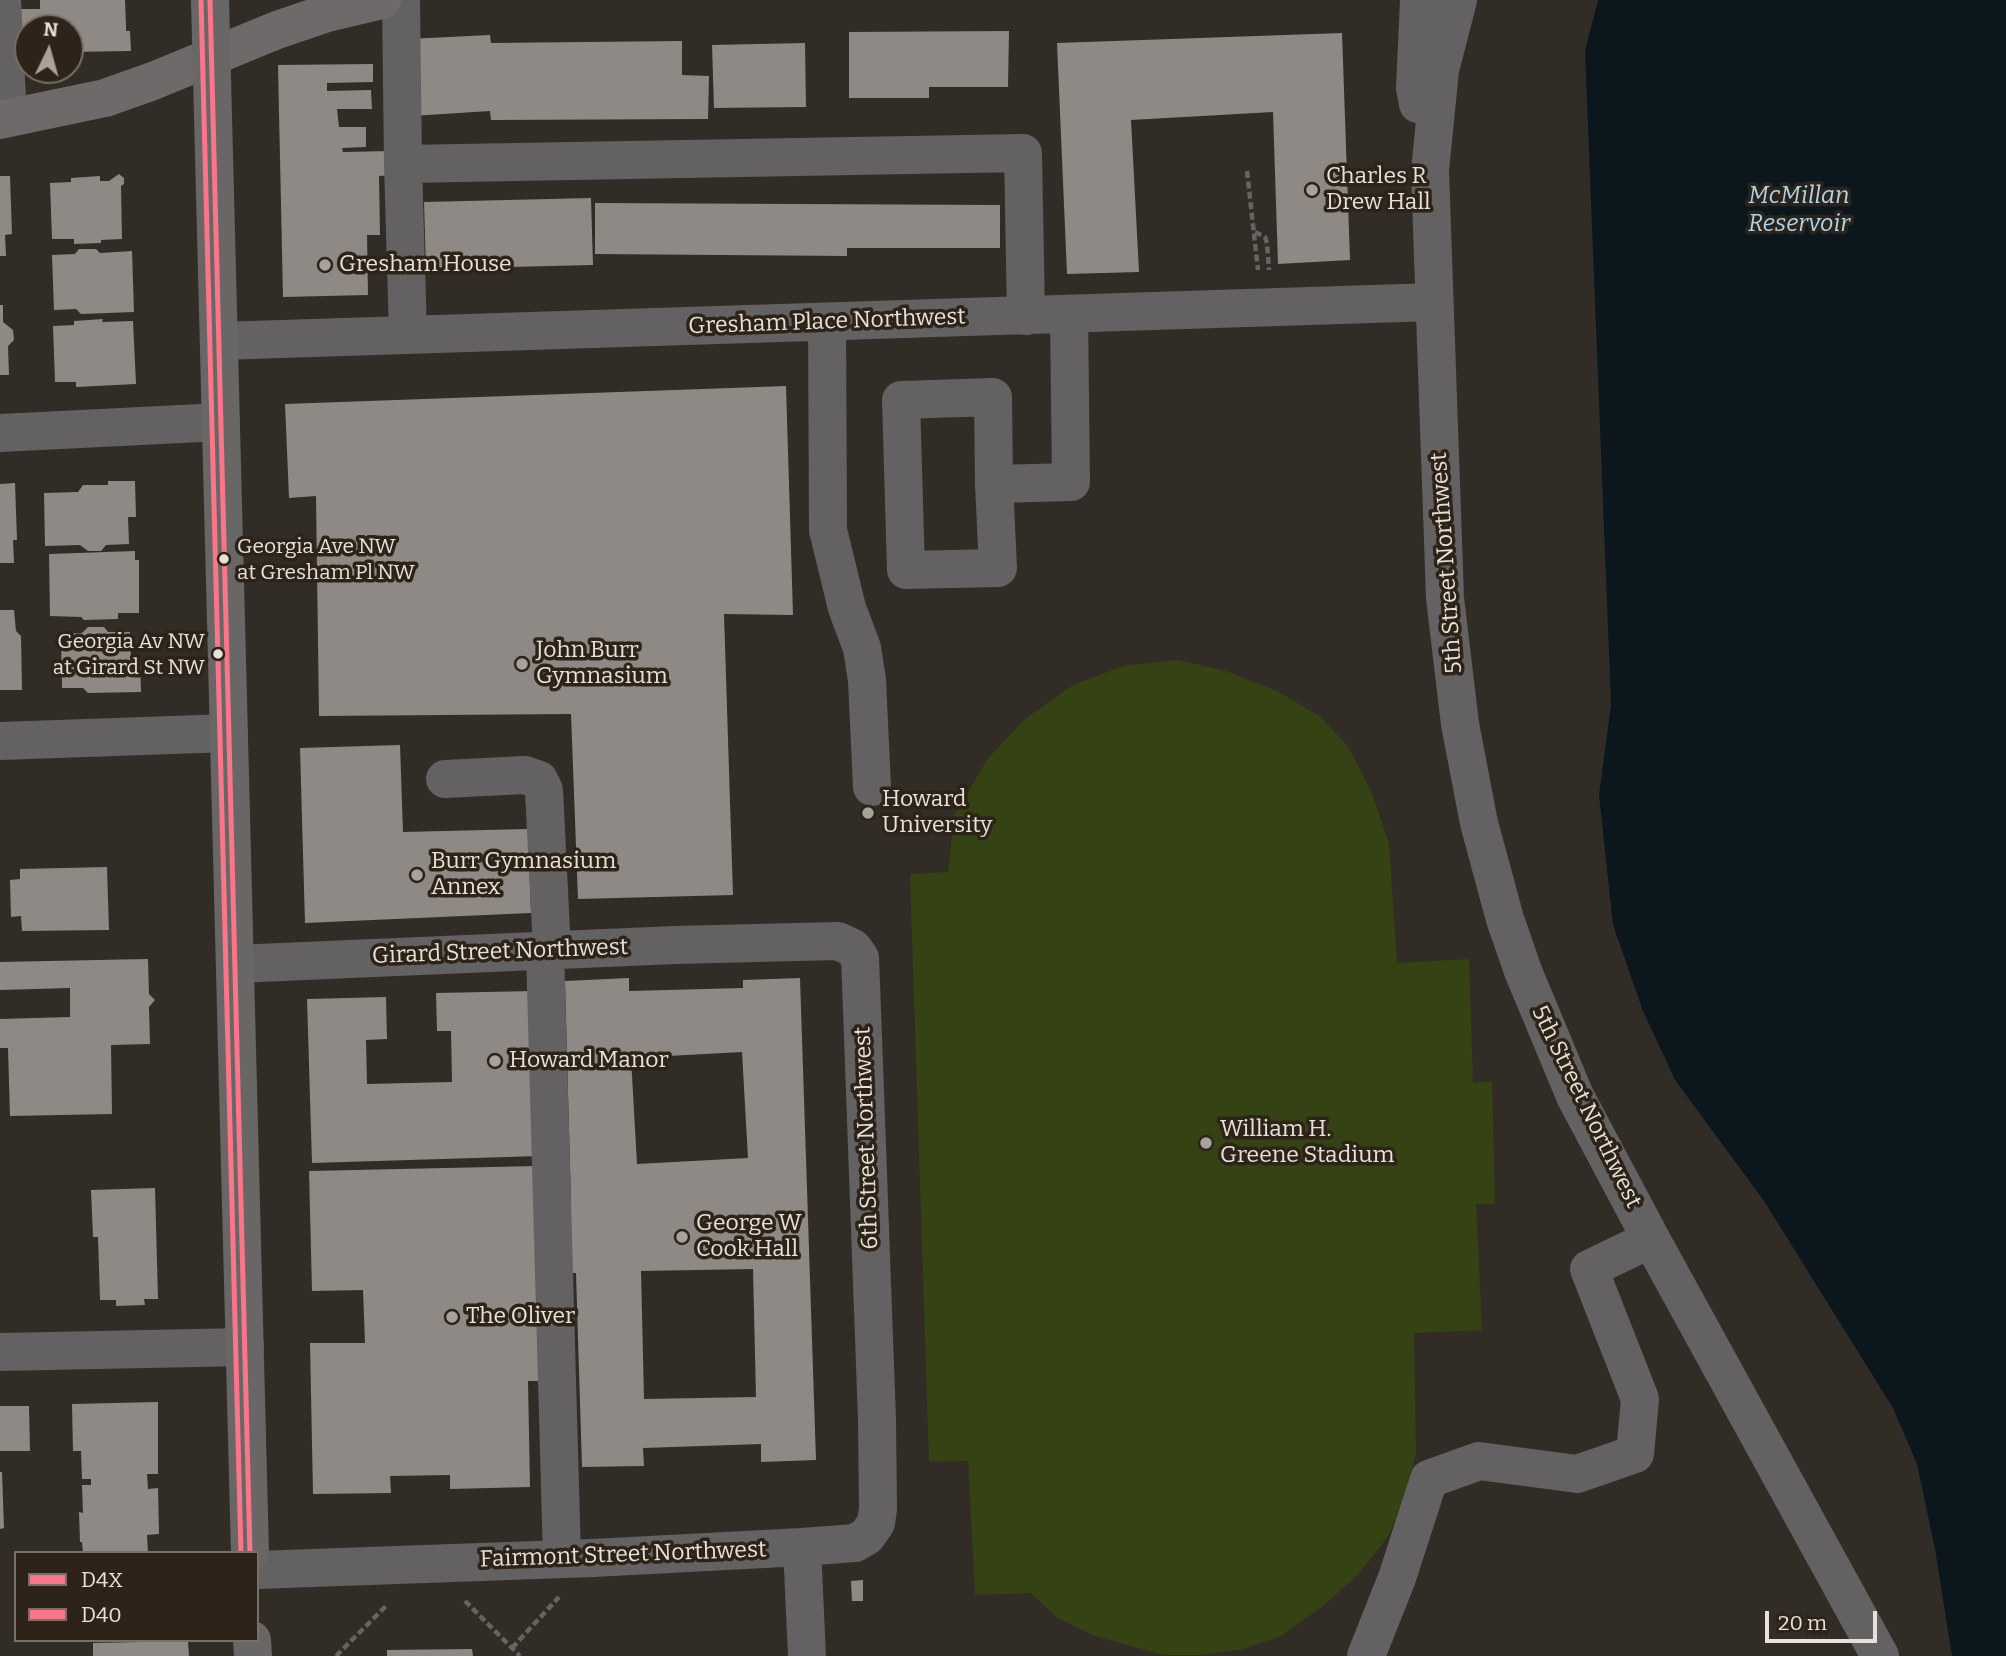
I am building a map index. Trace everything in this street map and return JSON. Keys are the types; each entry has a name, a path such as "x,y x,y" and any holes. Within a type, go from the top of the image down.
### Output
{"highway":[{"path":"210,0 250,1551"}],"main road":[{"path":"4,119 105,98 327,13 382,0"}],"street":[{"path":"2,0 4,119"},
{"path":"401,0 408,335"},
{"name":"5th Street Northwest","path":"1419,0 1415,88 1430,171"},
{"name":"5th Street Northwest","path":"1458,0 1440,70 1430,171 1445,608 1460,724 1479,823 1505,919 1542,1021 1580,1106 1880,1656"},
{"path":"404,164 1023,153 1026,316"},
{"name":"Gresham Place Northwest","path":"219,341 1434,302"},
{"path":"994,484 1071,482 1069,314"},
{"path":"827,322 828,530 847,608 862,648 867,680 872,787"},
{"path":"993,397 994,484 998,568 906,570 901,400 993,397"},
{"path":"0,433 221,422"},
{"path":"0,741 229,733"},
{"path":"445,779 525,775 539,780 544,790 563,1575"},
{"name":"6th Street Northwest","path":"765,943 838,942 853,948 860,958 877,1420"},
{"name":"Girard Street Northwest","path":"235,964 765,943"},
{"path":"1366,1656 1397,1578 1429,1479 1479,1461 1577,1474 1635,1454 1640,1399 1589,1269 1651,1239"},
{"path":"0,1352 245,1347"},
{"name":"Fairmont Street Northwest","path":"259,1570 563,1575 802,1547 855,1544 867,1536 876,1524 877,1420"},
{"path":"802,1547 807,1656"}],"path":[{"path":"1247,171 1258,282"},
{"path":"1255,232 1265,237 1267,243 1269,281"},
{"path":"512,1648 563,1575"},
{"path":"460,1596 520,1656"},
{"path":"336,1656 394,1599"}],"green space":[{"name":"William H. Greene Stadium","path":"1178,660 1226,671 1277,691 1321,717 1349,748 1371,791 1389,843 1397,963 1469,959 1473,1083 1492,1081 1495,1204 1476,1204 1482,1330 1414,1333 1416,1453 1404,1498 1389,1535 1359,1574 1324,1605 1281,1636 1243,1649 1204,1655 1163,1655 1092,1635 1056,1617 1031,1593 975,1595 968,1461 929,1462 910,874 948,872 954,816 988,758 1025,719 1073,685 1124,666"}],"water":[{"name":"McMillan Reservoir","path":"1598,0 2006,0 2006,1656 1952,1656 1935,1549 1917,1464 1893,1408 1764,1201 1675,1080 1643,1011 1613,925 1599,795 1611,704 1585,51"}],"building":[{"path":"40,0 125,0 126,31 130,31 131,51 84,52 84,14 21,14 21,9 40,9"},
{"path":"1009,31 1008,87 929,87 929,98 849,98 849,32"},
{"name":"Charles R Drew Hall","path":"1342,33 1350,260 1278,264 1273,112 1131,120 1139,272 1067,274 1057,43"},
{"path":"490,35 491,43 682,41 682,75 709,76 708,119 491,120 490,111 412,116 408,39"},
{"path":"805,43 806,107 714,108 712,45"},
{"path":"373,64 373,82 327,83 327,91 371,90 372,109 337,109 339,127 366,127 366,147 342,148 343,152 391,151 392,175 379,176 380,235 367,235 368,295 283,297 278,65"},
{"path":"119,174 124,178 124,184 121,186 122,239 74,244 74,239 52,239 50,183 100,176 100,181 109,181"},
{"path":"0,176 10,176 12,234 5,235 6,256 0,256"},
{"path":"591,198 593,265 426,269 424,202"},
{"path":"595,203 1000,205 1000,248 847,248 847,256 595,254"},
{"path":"79,249 96,249 100,253 132,251 134,312 81,314 76,309 54,310 52,255 75,254"},
{"path":"0,305 3,305 3,322 13,330 14,340 8,346 9,375 0,375"},
{"path":"103,319 102,322 133,321 136,384 76,387 76,382 55,382 53,326"},
{"name":"John Burr Gymnasium","path":"786,386 793,615 724,614 733,895 578,899 571,714 319,716 316,496 289,498 285,404"},
{"path":"108,481 135,481 136,517 128,517 129,544 106,545 101,551 88,551 80,545 45,546 44,493 78,492 83,485 108,485"},
{"path":"15,483 17,540 13,540 14,563 0,563 0,484"},
{"path":"135,551 135,560 139,560 139,613 118,613 118,619 84,620 81,617 50,616 49,554"},
{"path":"0,610 14,610 16,631 21,636 22,690 0,690"},
{"path":"88,627 104,627 108,632 130,632 131,658 140,658 141,692 88,693 83,688 62,688 61,634 82,633"},
{"name":"Burr Gymnasium Annex","path":"400,745 403,832 528,829 531,913 305,923 300,748"},
{"path":"107,867 109,930 22,931 21,916 11,917 10,880 20,879 20,869"},
{"path":"148,959 149,994 155,1000 149,1007 150,1044 111,1045 112,1114 10,1116 8,1048 0,1048 0,1019 70,1017 70,988 0,990 0,962"},
{"name":"George W Cook Hall","path":"629,978 629,991 743,988 743,980 800,978 816,1460 761,1462 761,1444 643,1448 644,1466 582,1467 576,1273 556,1273 553,1204 571,1203 565,981","holes":["742,1052 748,1158 637,1164 631,1058","753,1269 756,1397 644,1399 641,1271"]},
{"name":"Howard Manor","path":"535,991 540,1156 312,1163 307,999 386,997 387,1039 366,1040 367,1084 452,1082 451,1031 437,1031 436,993"},
{"name":"The Oliver","path":"537,1166 542,1381 528,1381 530,1487 450,1489 450,1475 390,1476 391,1493 313,1494 310,1343 365,1343 363,1290 312,1291 309,1171"},
{"path":"155,1188 158,1299 144,1299 145,1305 116,1306 116,1300 100,1300 98,1237 93,1237 91,1190"},
{"path":"158,1402 158,1474 147,1474 148,1489 158,1488 159,1534 147,1535 148,1551 83,1551 79,1512 83,1513 82,1485 91,1485 91,1479 82,1479 81,1451 73,1451 72,1404"},
{"path":"0,1406 29,1406 30,1451 0,1451"},
{"path":"0,1472 4,1528 0,1529"},
{"path":"863,1580 863,1601 852,1601 851,1581"},
{"path":"188,1642 189,1656 93,1656 93,1643"},
{"path":"472,1649 473,1656 387,1656 387,1650"}],"transit line":[{"name":"D40","path":"201,0 241,1551"},
{"name":"D4X","path":"210,0 250,1551"}],"place":[{"name":"Charles R Drew Hall","path":"1312,190"},
{"name":"Gresham House","path":"325,265"},
{"name":"Georgia Ave NW at Gresham Pl NW","path":"224,559"},
{"name":"Georgia Av NW at Girard St NW","path":"218,654"},
{"name":"John Burr Gymnasium","path":"522,664"},
{"name":"Howard University","path":"868,813"},
{"name":"Burr Gymnasium Annex","path":"417,875"},
{"name":"Howard Manor","path":"495,1061"},
{"name":"William H. Greene Stadium","path":"1206,1143"},
{"name":"George W Cook Hall","path":"682,1237"},
{"name":"The Oliver","path":"452,1317"}]}
